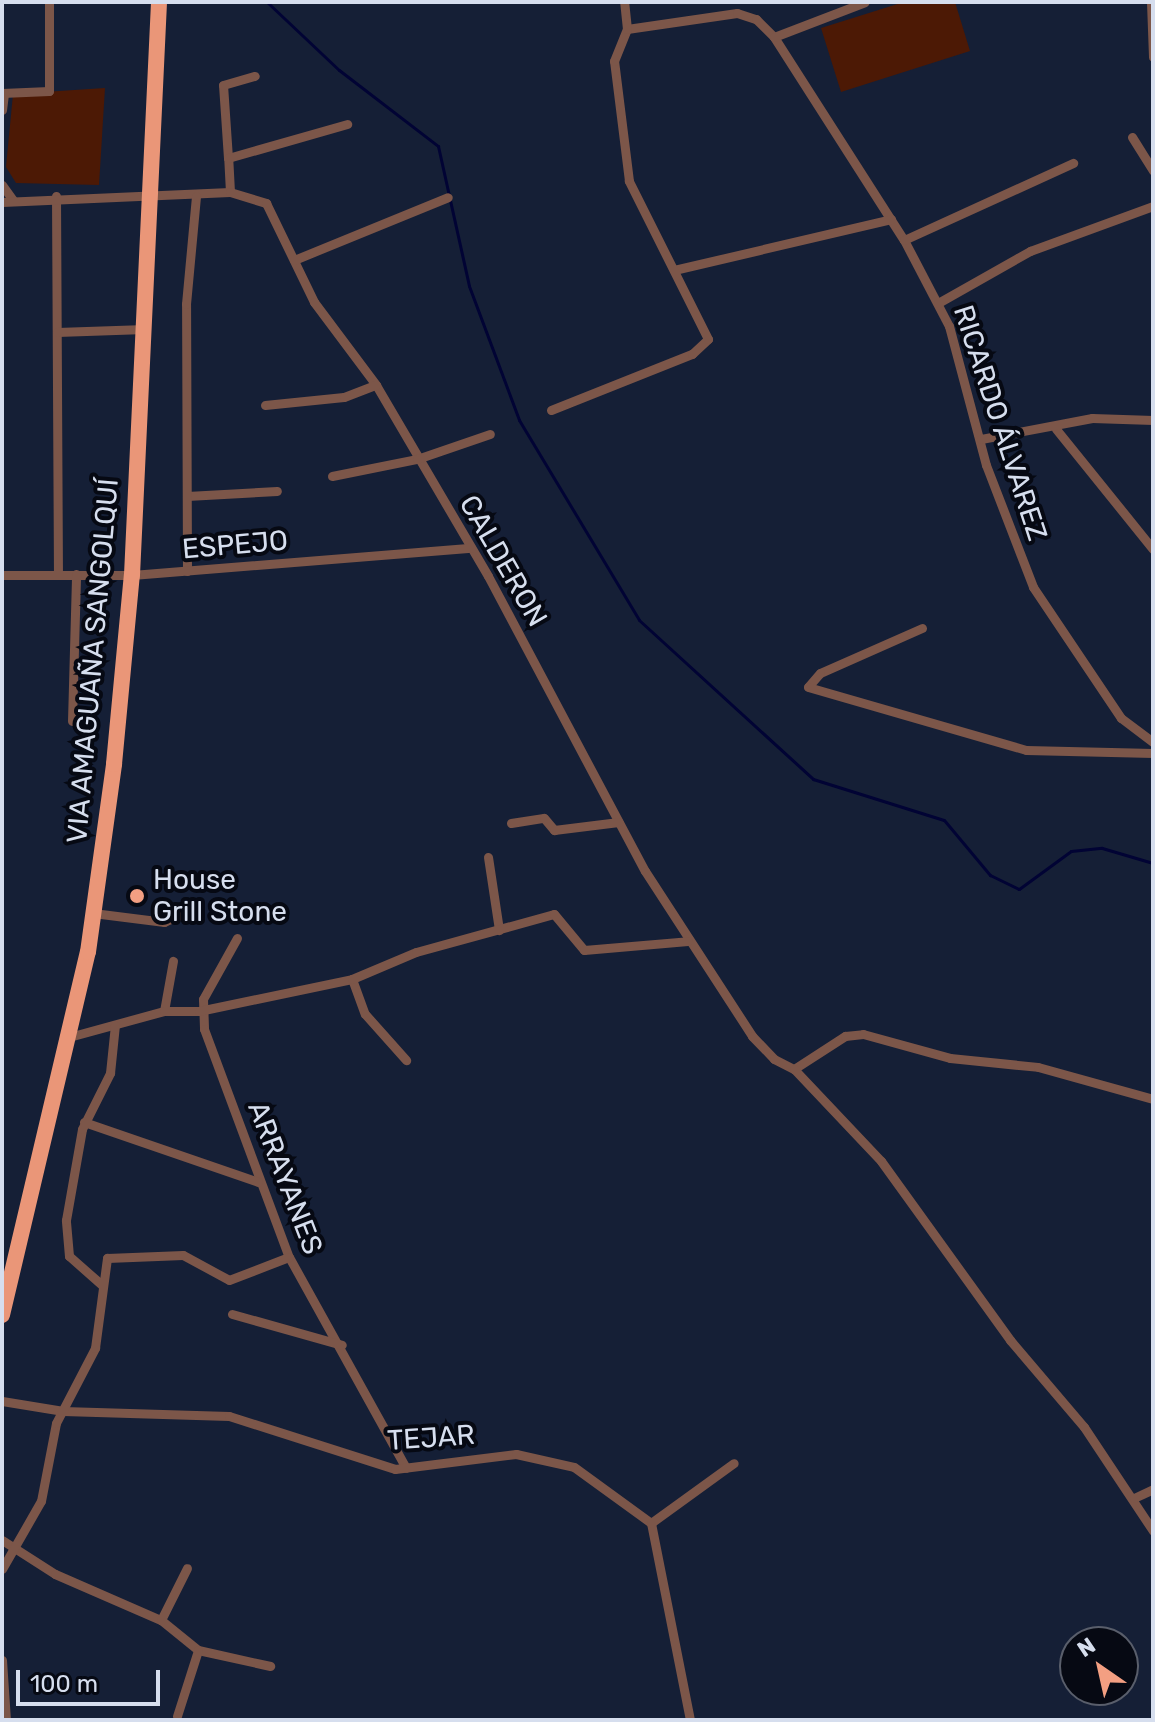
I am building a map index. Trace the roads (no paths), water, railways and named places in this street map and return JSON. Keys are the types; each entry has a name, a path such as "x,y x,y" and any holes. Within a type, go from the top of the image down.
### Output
{"highway":[{"name":"VIA AMAGUAÑA SANGOLQUÍ","path":"2,1315 69,1037 93,913 132,575 159,2"}],"street":[{"path":"2,110 3,93 49,91 49,2"},
{"path":"551,410 703,348 706,330 674,270 624,159 614,61 627,29 624,2"},
{"path":"774,37 865,2"},
{"path":"1151,2 1153,57"},
{"name":"RICARDO ÁLVAREZ","path":"627,29 737,13 756,19 774,37 904,240 938,303 1033,587 1121,718 1153,742"},
{"path":"230,192 223,85 255,76"},
{"path":"228,158 347,124"},
{"path":"1132,137 1153,171"},
{"path":"904,240 1073,163"},
{"path":"2,185 13,200"},
{"name":"CALDERON","path":"2,202 56,196 196,196 230,192 266,203 319,311 376,385 471,548 619,822 688,941 752,1036 794,1069 881,1161 1134,1498 1153,1531"},
{"path":"56,196 58,574"},
{"path":"187,571 186,304 196,196"},
{"path":"294,260 448,197"},
{"path":"938,303 1030,251 1153,206"},
{"path":"674,270 891,219"},
{"path":"57,332 145,329"},
{"path":"265,405 344,397 376,385"},
{"path":"981,439 1056,429 1092,418 1153,420"},
{"path":"1056,429 1153,549"},
{"path":"332,476 417,459 490,434"},
{"path":"187,496 277,491"},
{"name":"ESPEJO","path":"2,575 132,575 471,548"},
{"path":"72,721 76,574"},
{"path":"922,628 820,673 808,687 1026,750 1153,753"},
{"path":"511,823 544,818 554,830 619,822"},
{"path":"488,857 499,930"},
{"path":"93,913 164,922 189,911"},
{"path":"69,1037 164,1011 199,1011 352,979 416,952 557,914 584,950 688,941"},
{"path":"199,1011 237,938"},
{"path":"164,1011 173,961"},
{"path":"352,979 365,1014 406,1060"},
{"name":"ARRAYANES","path":"199,1011 258,1182 289,1257 342,1345 406,1468"},
{"path":"102,1285 68,1251 70,1181 84,1122 110,1073 115,1025"},
{"path":"794,1069 853,1034 1038,1067 1153,1099"},
{"path":"84,1122 258,1182"},
{"path":"2,1569 41,1501 63,1411 95,1348 102,1285 113,1256 183,1255 229,1280 289,1257"},
{"path":"232,1314 342,1345"},
{"name":"TEJAR","path":"2,1401 63,1411 229,1416 406,1468 453,1457 538,1456 574,1467 651,1523"},
{"path":"690,1720 651,1523 734,1463"},
{"path":"1134,1498 1153,1489"},
{"path":"2,1540 55,1574 161,1620 172,1636 198,1650 270,1666"},
{"path":"161,1620 187,1568"},
{"path":"177,1716 198,1650"},
{"path":"2,1660 6,1720"}],"waterway":[{"path":"267,2 339,70 438,146 469,286 519,420 639,620 813,779 944,820 990,875 1019,889 1071,851 1102,848 1153,863"}],"place":[{"name":"House Grill Stone","path":"137,896"}]}
